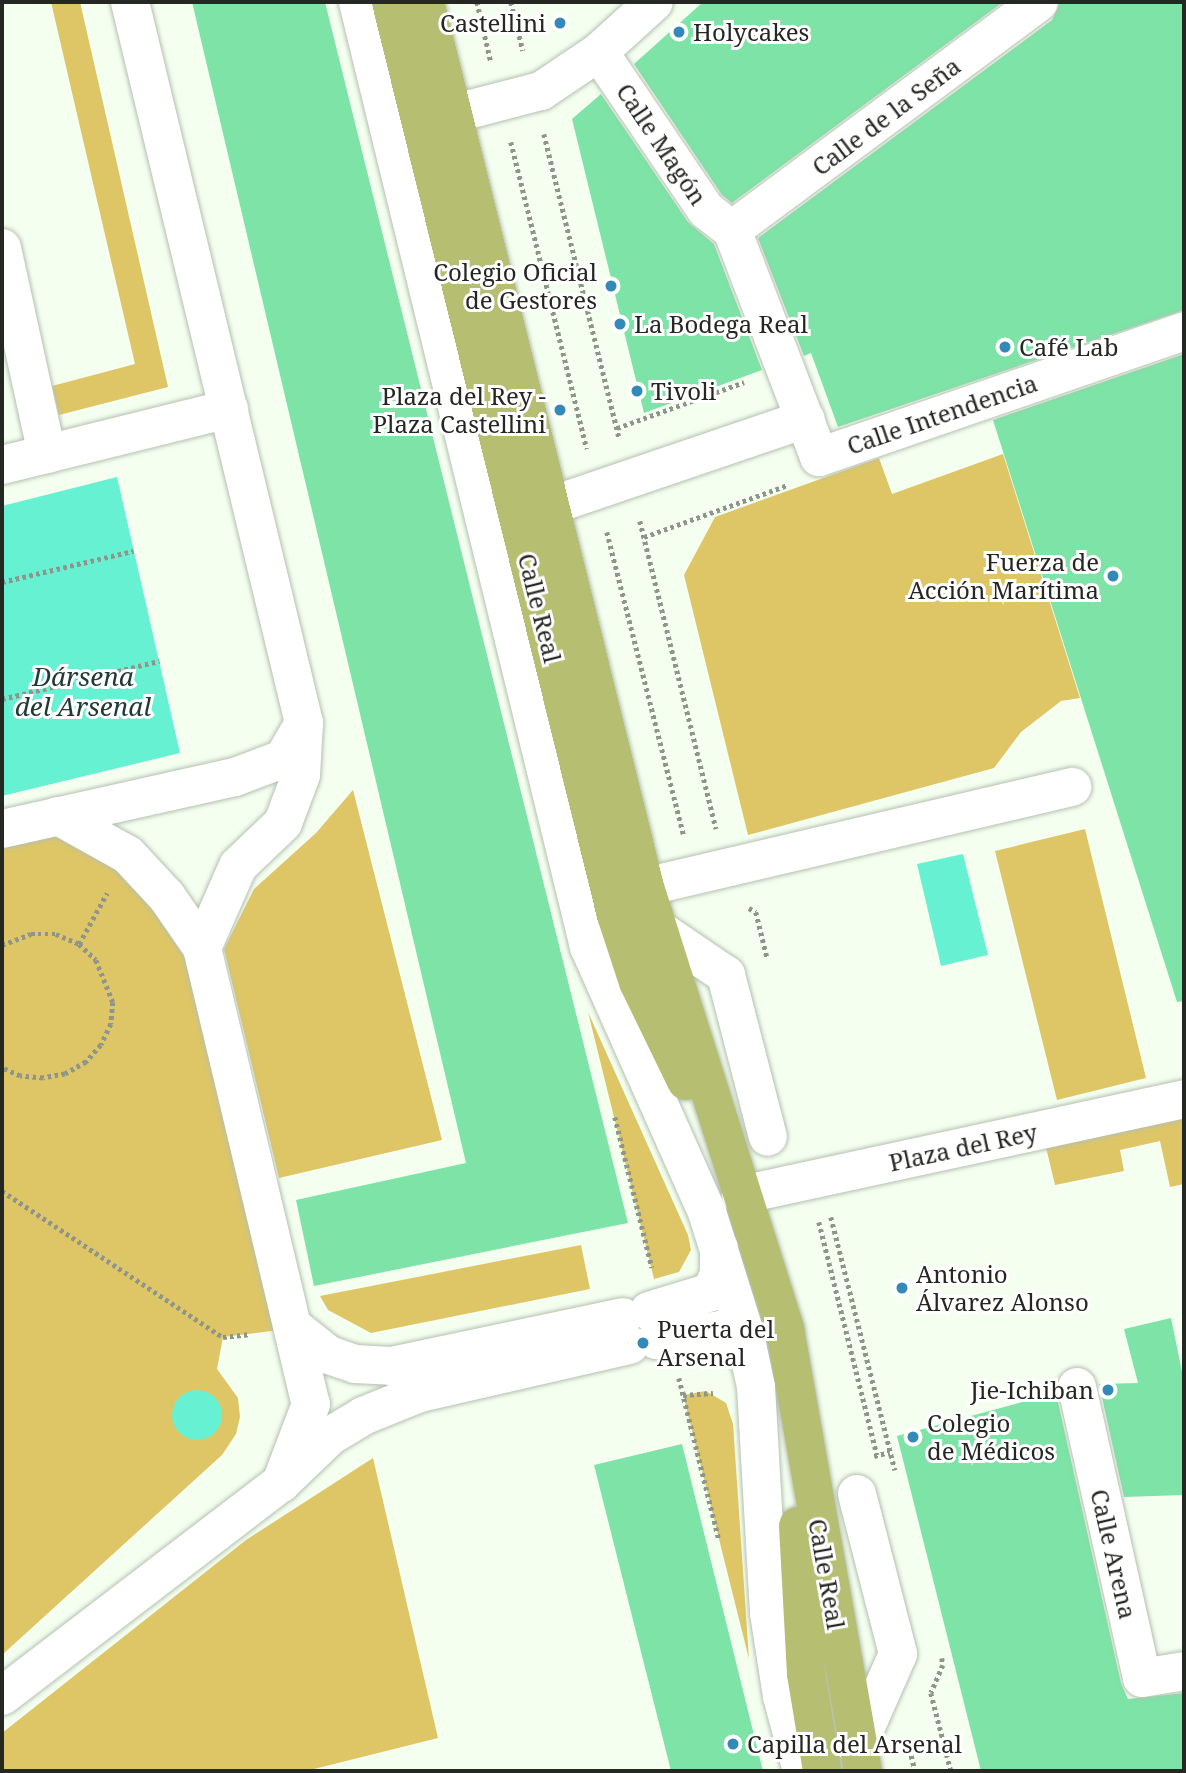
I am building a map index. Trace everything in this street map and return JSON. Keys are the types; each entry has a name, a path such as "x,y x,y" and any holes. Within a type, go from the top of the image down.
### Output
{"main road":[{"name":"Calle Real","path":"391,2 616,915 638,982 741,1195"},
{"name":"Calle Real","path":"425,2 646,887 741,1195 774,1282 794,1377 860,1759"},
{"name":"Calle Real","path":"794,1377 803,1628 822,1771"}],"street":[{"path":"130,2 304,723 301,775 283,823 238,866 202,948"},
{"path":"358,2 589,947 718,1242 753,1371 769,1613 782,1696 802,1771"},
{"path":"452,114 541,91 599,52 654,2"},
{"name":"Calle de la Seña","path":"732,230 1039,2"},
{"name":"Calle Magón","path":"599,52 706,210 732,230"},
{"path":"732,230 819,457"},
{"path":"2,248 9,320 47,454"},
{"name":"Calle Intendencia","path":"819,457 1184,331"},
{"path":"2,465 229,409"},
{"path":"550,506 806,419"},
{"path":"2,829 235,777 283,759 304,723"},
{"path":"646,887 1072,787"},
{"path":"58,816 128,855 167,897 202,948 295,1328 311,1404 281,1483"},
{"path":"658,929 726,975 768,1136"},
{"name":"Plaza del Rey","path":"741,1195 1184,1099"},
{"path":"2,1696 281,1483 330,1436 397,1401 640,1328 711,1292 719,1274 718,1242"},
{"path":"295,1328 329,1355 355,1364 391,1366 640,1328 720,1330 737,1340 753,1371"},
{"name":"Calle Arena","path":"1077,1387 1142,1678 1184,1671"},
{"path":"857,1494 898,1654 860,1759"}],"path":[{"path":"617,428 786,367"},
{"path":"644,537 825,472 819,457"},
{"path":"2,582 133,551"},
{"path":"2,699 159,661"},
{"path":"79,944 128,855"},
{"path":"2,945 31,934 56,934 79,944 96,960 113,1002 111,1024 101,1045 86,1062 65,1074 43,1078 20,1076 2,1068"},
{"path":"2,1191 223,1337"}],"shaded area":[{"path":"51,2 80,2 168,387 59,415 52,386 135,364"},
{"path":"1003,454 1080,698 1061,701 1021,732 994,768 748,835 684,575 715,517 879,458 892,494"},
{"path":"353,790 442,1140 279,1178 224,949 254,889 316,833"},
{"path":"58,816 167,897 295,1328 223,1337 217,1369 238,1398 240,1417 236,1434 222,1455 2,1655 2,829"},
{"path":"1085,829 1146,1078 1057,1100 995,851"},
{"path":"588,1012 688,1235 691,1250 679,1272 654,1279"},
{"path":"1184,1118 1184,1184 1170,1187 1160,1141 1120,1150 1124,1171 1055,1185 1044,1139"},
{"path":"581,1245 590,1289 371,1333 328,1310 320,1296"},
{"path":"706,1391 726,1403 733,1424 749,1659 683,1395"},
{"path":"373,1458 438,1738 306,1771 2,1771 2,1733 246,1540"}],"water":[{"name":"Dársena del Arsenal","path":"117,477 180,753 2,796 2,506"},
{"path":"963,854 988,955 941,966 917,864"},
{"path":"197,1390 215,1397 222,1415 215,1433 197,1440 179,1433 172,1415 179,1397"}],"building":[{"path":"192,2 325,2 628,1223 314,1286 296,1200 466,1163"},
{"path":"703,2 1003,2 732,203 722,195 634,64"},
{"path":"1060,2 1184,2 1184,310 838,427 811,353 804,356 758,238 1052,20"},
{"path":"601,94 688,222 714,244 762,370 644,413 572,119"},
{"name":"Fuerza de Acción Marítima","path":"1184,354 1184,1001 1177,1002 993,420"},
{"path":"1171,1318 1184,1381 1184,1495 1124,1497 1099,1384 1138,1383 1124,1329"},
{"path":"1056,1393 1121,1683 1128,1699 1184,1693 1184,1771 981,1771 897,1436"},
{"path":"682,1444 763,1771 671,1771 594,1465"}],"place":[{"name":"Castellini","path":"560,23"},
{"name":"Holycakes","path":"679,32"},
{"name":"Colegio Oficial de Gestores","path":"611,286"},
{"name":"La Bodega Real","path":"620,324"},
{"name":"Café Lab","path":"1005,347"},
{"name":"Tivoli","path":"637,391"},
{"name":"Plaza del Rey - Plaza Castellini","path":"560,410"},
{"name":"Fuerza de Acción Marítima","path":"1113,576"},
{"name":"Antonio Álvarez Alonso","path":"902,1288"},
{"name":"Puerta del Arsenal","path":"643,1343"},
{"name":"Jie-Ichiban","path":"1108,1390"},
{"name":"Colegio de Médicos","path":"913,1437"},
{"name":"Capilla del Arsenal","path":"733,1744"}]}
